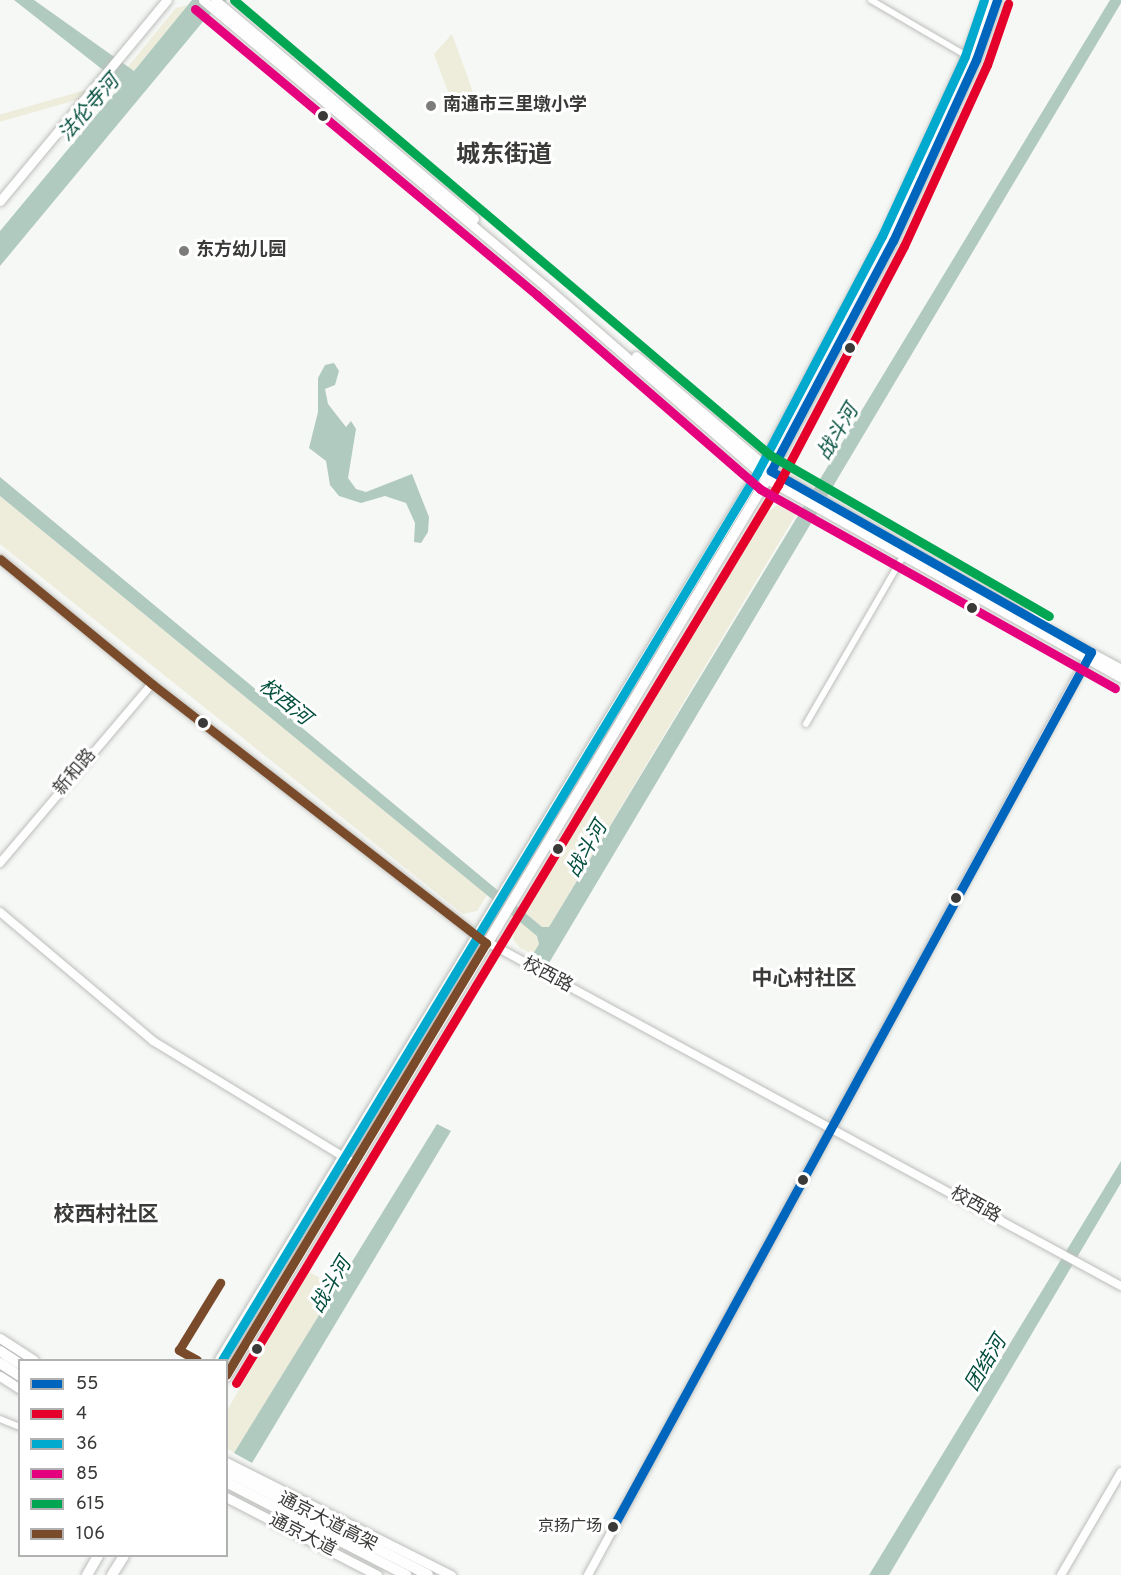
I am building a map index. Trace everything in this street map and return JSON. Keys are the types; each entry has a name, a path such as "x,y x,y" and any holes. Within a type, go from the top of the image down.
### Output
{"main road":[{"path":"0,201 167,0"},
{"path":"203,0 218,5 765,472 1089,655 1121,669"},
{"path":"971,58 988,0"},
{"path":"228,1373 349,1160 765,472 893,241 998,0"},
{"path":"824,507 908,548 1089,655 1121,678"},
{"path":"221,1359 349,1160"},
{"path":"0,1338 32,1359"},
{"path":"0,1351 18,1363"},
{"path":"0,1363 18,1375"},
{"path":"0,1376 18,1388"},
{"name":"通京大道","path":"228,1463 451,1575"},
{"name":"通京大道高架","path":"228,1472 428,1575"},
{"name":"通京大道高架","path":"228,1483 405,1575"},
{"name":"通京大道","path":"228,1498 377,1575"},
{"path":"87,1575 97,1557"},
{"path":"112,1575 123,1557"}],"street":[{"path":"871,0 971,58"},
{"path":"807,724 908,548"},
{"name":"校西路","path":"0,559 152,684 482,940 1121,1286"},
{"path":"588,1575 1089,655"},
{"name":"新和路","path":"0,863 152,684"},
{"path":"0,912 153,1041 349,1160"},
{"path":"0,1419 18,1426"},
{"path":"1061,1575 1121,1472"}],"shaded area":[{"path":"14,0 34,0 134,71 192,0 227,0 206,18 0,266 0,231 119,88 117,81"},
{"path":"1110,0 1121,0 1121,3 549,963 533,954 539,944 537,936 0,496 0,477 542,927 549,927"},
{"path":"188,5 134,71 126,69 176,8"},
{"path":"452,34 473,92 451,100 434,54"},
{"path":"117,81 119,88 0,122 0,115"},
{"path":"334,363 339,371 335,385 325,389 328,404 346,427 351,421 356,429 348,478 356,489 366,492 412,474 429,517 428,532 421,543 414,542 415,523 406,503 385,496 361,503 339,496 330,485 326,461 309,448 318,412 318,378 325,365"},
{"path":"0,496 487,895 477,911 463,914 0,544"},
{"path":"779,504 798,511 533,954 520,948 513,939 515,926 764,514"},
{"path":"437,1124 451,1131 252,1463 234,1453"},
{"path":"1121,1161 1121,1183 889,1575 869,1575"},
{"path":"308,1271 336,1288 234,1453 228,1449 228,1409"}],"waterway":[{"name":"战斗河","path":"536,966 542,956"}],"transit line":[{"name":"615","path":"234,0 770,455 1049,616"},
{"name":"36","path":"223,1359 757,473 882,236 965,56 984,0"},
{"name":"55","path":"613,1527 1091,652 771,471 893,241 976,60 997,0"},
{"name":"4","path":"236,1383 778,485 904,246 987,65 1008,4"},
{"name":"85","path":"195,9 537,295 760,489 1115,688"},
{"name":"106","path":"0,559 152,684 486,943 228,1372"},
{"name":"106","path":"195,1359 179,1350 220,1283"}],"place":[{"name":"南通市三里墩小学","path":"431,106"},
{"name":"东方幼儿园","path":"184,251"},
{"name":"京扬广场","path":"613,1527"}],"district":[{"name":"城东街道","path":"504,157"},
{"name":"中心村社区","path":"804,980"},
{"name":"校西村社区","path":"106,1216"}],"water label":[{"name":"法伦寺河","path":"90,109"},
{"name":"校西河","path":"284,703"},
{"name":"团结河","path":"987,1364"}]}
